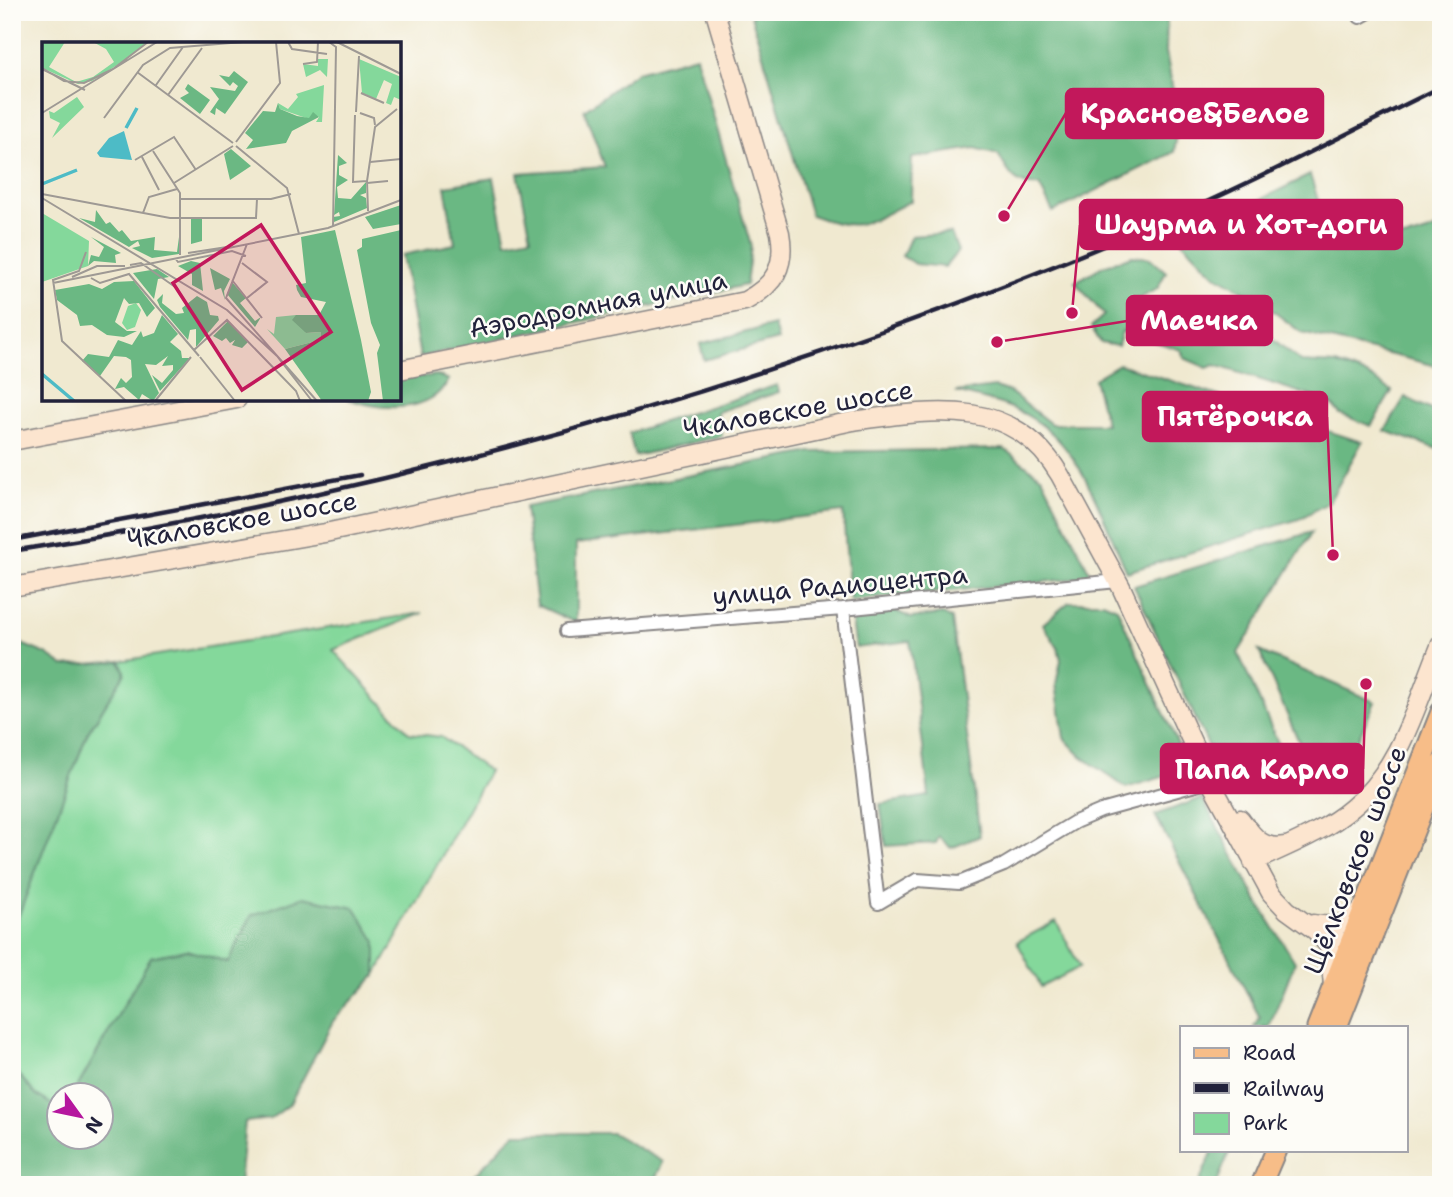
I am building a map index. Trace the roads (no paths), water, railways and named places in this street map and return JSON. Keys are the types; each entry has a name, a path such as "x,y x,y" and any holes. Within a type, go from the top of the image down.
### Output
{"main road":[{"name":"Щёлковское шоссе","path":"1317,1026 1441,712"},
{"name":"Щёлковское шоссе","path":"1337,1026 1441,763"},
{"path":"1261,1185 1275,1152"}],"street":[{"name":"Аэродромная улица","path":"401,370 745,301 774,281 783,251 780,233 715,12"},
{"path":"12,441 226,401"},
{"name":"Чкаловское шоссе","path":"12,587 326,533 853,421 915,413 980,415 999,420 1032,439 1050,458 1117,581 1210,781 1271,893 1309,927 1349,945"},
{"name":"улица Радиоцентра","path":"567,631 843,609 1117,581"},
{"path":"843,609 878,903 917,880 959,883 1004,864 1075,822 1101,811 1210,781 1254,837 1272,848 1280,848"},
{"path":"1253,862 1341,817 1379,780 1399,747 1441,644"},
{"path":"1271,893 1268,878 1280,848"},
{"path":"1309,927 1342,926 1352,922 1366,904"},
{"path":"1309,927 1329,946 1333,988"},
{"path":"1349,945 1360,947 1370,943"}],"railway":[{"path":"12,551 160,526 307,496 597,422 740,379 1022,279 1161,222 1267,174 1441,87"},
{"path":"12,540 360,475"}],"place":[{"name":"Красное&Белое","path":"1004,216"},
{"name":"Шаурма и Хот-доги","path":"1072,313"},
{"name":"Маечка","path":"997,342"},
{"name":"Пятёрочка","path":"1333,555"},
{"name":"Папа Карло","path":"1366,684"}]}
